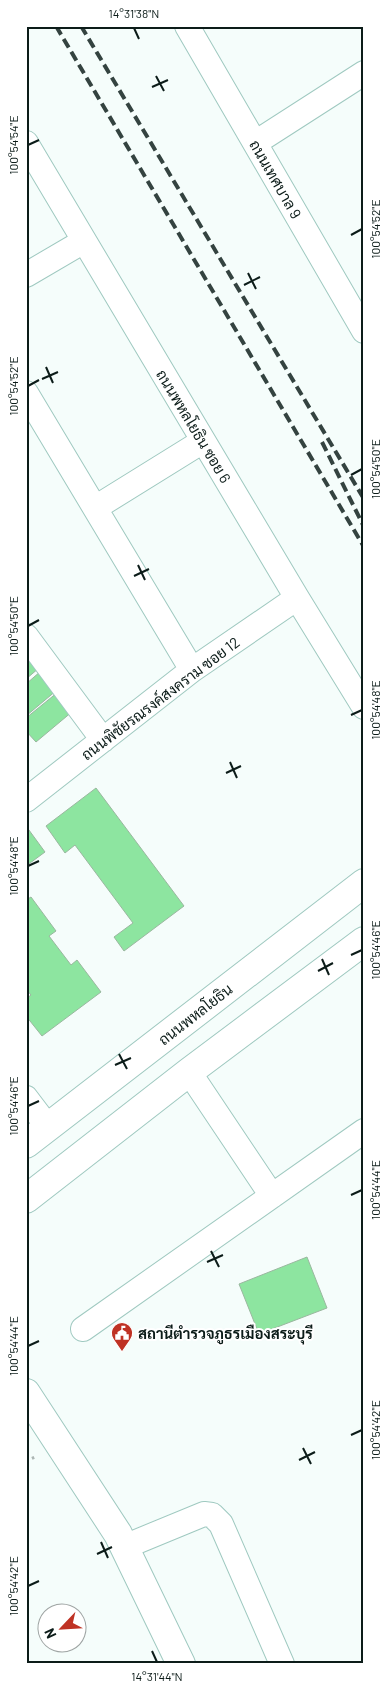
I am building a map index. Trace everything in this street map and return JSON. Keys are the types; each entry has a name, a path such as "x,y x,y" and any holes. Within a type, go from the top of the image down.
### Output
{"main road":[{"name":"ถนนพหลโยธิน","path":"26,1144 364,883"},
{"path":"26,1199 189,1072 364,941"},
{"path":"26,1392 118,1534 181,1664"}],"street":[{"name":"ถนนเทศบาล 9","path":"188,26 364,331"},
{"path":"255,143 364,73"},
{"name":"ถนนพหลโยธิน ซอย 6","path":"26,143 364,707"},
{"path":"26,275 84,241"},
{"path":"26,393 192,670"},
{"path":"95,508 203,441"},
{"name":"ถนนพิชัยรณรงค์สงคราม ซอย 12","path":"26,800 192,670 297,598"},
{"path":"26,636 103,740"},
{"path":"189,1072 272,1196"},
{"path":"26,1098 48,1127"},
{"path":"83,1329 364,1131"},
{"path":"124,1547 204,1514 212,1515 221,1524 282,1664"}],"building":[{"path":"26,653 39,668 26,679"},
{"path":"41,671 57,690 26,716 26,684"},
{"path":"58,692 73,711 36,742 26,731 26,718"},
{"path":"96,788 184,906 124,951 114,937 133,923 75,845 65,853 46,826"},
{"path":"26,826 45,852 26,866"},
{"path":"31,897 56,931 49,936 71,965 77,960 101,992 42,1036 26,1016 26,999 31,995 26,989 26,900"},
{"path":"307,1257 327,1308 259,1334 239,1284"}],"railway":[{"path":"56,26 364,547"},
{"path":"81,26 364,499"},
{"path":"322,442 364,527"}],"place":[{"name":"สถานีตำรวจภูธรเมืองสระบุรี","path":"122,1352"}]}
